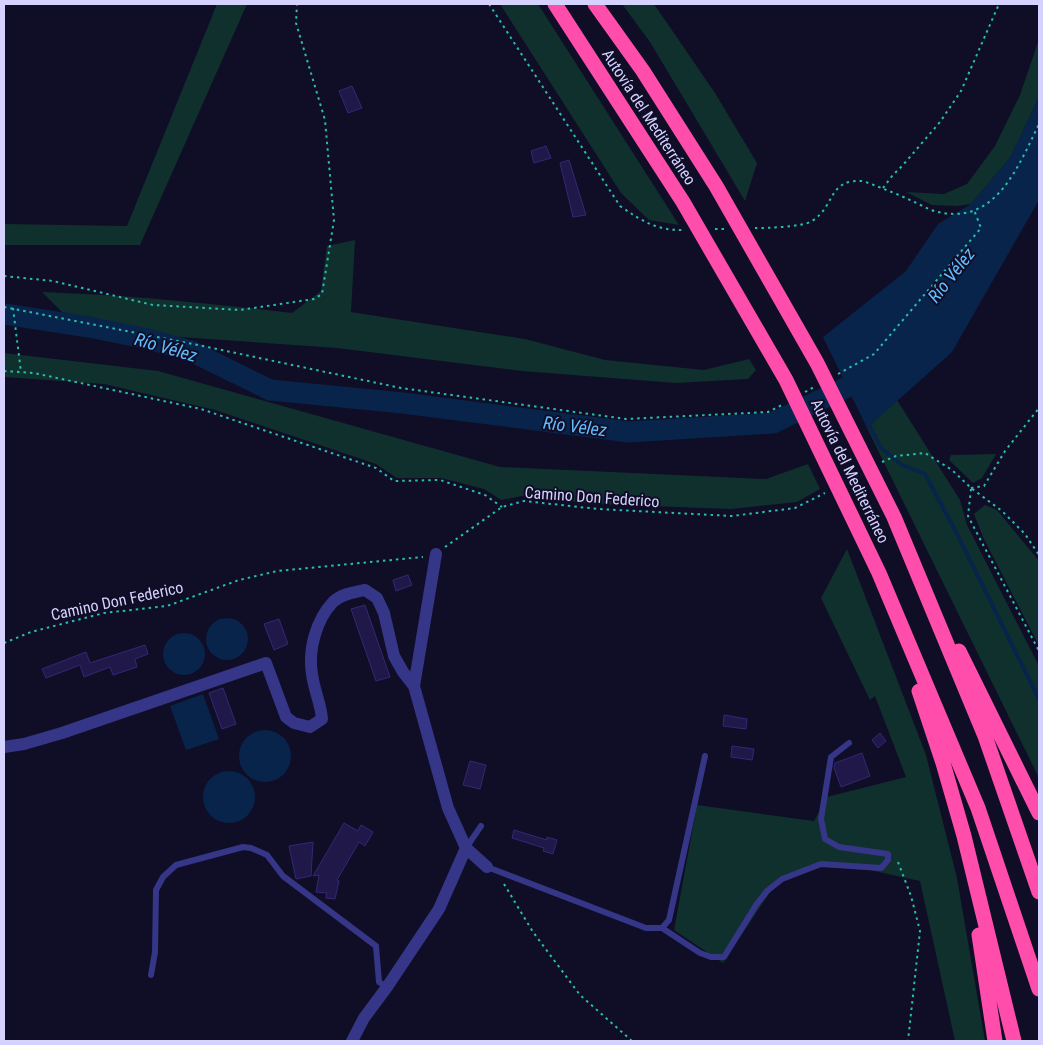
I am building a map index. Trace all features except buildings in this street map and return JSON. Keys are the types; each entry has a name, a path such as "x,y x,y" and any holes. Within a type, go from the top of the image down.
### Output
{"highway":[{"name":"Autovía del Mediterráneo","path":"555,4 683,202 786,380 862,535 978,808 1039,989"},
{"name":"Autovía del Mediterráneo","path":"595,4 643,71 716,186 817,363 894,517 985,736 1039,892"},
{"path":"894,517 1039,813"},
{"path":"879,573 943,763 973,872 1014,1041"},
{"path":"973,872 974,896 996,1041"}],"street":[{"path":"414,686 436,554"},
{"path":"4,747 24,744 62,733 266,663 286,718 294,723 310,727 322,719 312,674 311,657 321,619 334,601 352,592 365,590 377,598 384,613 394,656 414,686 448,808 466,848 487,867"},
{"path":"352,1041 364,1018 439,909 466,848"}],"lane":[{"path":"487,867 646,928 662,928 700,953 711,957 724,958 756,905 767,891 782,879 821,864 880,868 888,860 888,854 839,847 825,838 821,819 831,757 849,743"},
{"path":"662,928 669,920 705,756"},
{"path":"466,848 481,826"},
{"path":"151,975 155,952 156,890 163,877 176,865 243,847 251,848 267,855 283,876 376,946 378,982 387,987"}],"path":[{"path":"4,276 53,281 153,305 240,310 314,299 322,294 334,220 325,120 296,22 297,4"},
{"path":"489,4 620,206 644,223 658,228 691,230"},
{"path":"883,189 892,176 940,122 961,91 999,4"},
{"path":"754,228 781,227 812,221 822,211 838,187 844,182 853,180 864,180 931,210 955,214 974,210 998,196 1011,180 1039,124"},
{"path":"834,376 874,354 981,228 974,210"},
{"path":"709,230 727,229"},
{"path":"4,307 401,388 626,419 768,412 784,403"},
{"path":"13,308 21,372"},
{"path":"4,372 34,373 201,409 376,468 394,481 440,480 485,495 502,507"},
{"path":"801,394 817,385"},
{"path":"971,488 984,486 1004,451 1039,408"},
{"path":"877,465 896,456 925,454 952,470 971,488 1002,511 1025,534 1039,555"},
{"path":"844,483 860,474"},
{"path":"971,488 968,516 1039,651"},
{"name":"Camino Don Federico","path":"4,643 31,632 104,613 167,606 239,580 278,572 426,557 436,554 502,507 524,501 598,509 732,516 795,508 827,492"},
{"path":"888,854 895,855 911,896 920,931 908,1041"},
{"path":"487,867 507,887 532,932 580,995 632,1041"}],"green space":[{"path":"217,4 247,4 140,245 4,245 4,224 127,226"},
{"path":"500,4 538,4 679,225 649,220 621,193"},
{"path":"622,4 654,4 715,93 757,163 745,201 650,42"},
{"path":"1039,39 1039,97 1010,158 971,204 957,206 932,205 906,192 944,194 967,184 995,146 1020,95"},
{"path":"355,240 351,312 525,339 605,360 704,370 749,359 756,370 748,379 676,383 522,371 337,348 166,336 62,312 42,292 167,300 292,313 321,291 327,246"},
{"path":"4,353 158,371 500,467 766,479 808,464 820,489 797,502 731,509 594,504 522,496 501,500 484,489 441,478 397,478 376,464 215,410 104,384 4,377"},
{"path":"897,400 960,500 967,525 1039,666 1039,778 867,428"},
{"path":"996,454 982,478 973,483 949,460 951,455"},
{"path":"985,505 997,510 1039,561 1039,646 983,537 974,514"},
{"path":"847,549 926,755 957,878 985,1041 955,1041 920,881 833,862 776,883 723,963 674,930 697,805 814,821 827,797 906,777 875,696 870,700 821,598"}],"water":[{"path":"1039,97 1039,200 952,352 867,428 823,337 906,271 938,224 971,204 1010,158"},
{"path":"227,618 242,624 248,639 242,654 227,660 212,654 206,639 212,624"},
{"path":"184,633 199,639 205,654 199,669 184,675 169,669 163,654 169,639"},
{"path":"203,694 219,739 186,750 170,706"},
{"path":"265,730 275,732 283,738 289,746 291,756 289,766 283,774 275,780 265,782 255,780 247,774 241,766 239,756 241,746 247,738 255,732"},
{"path":"229,771 239,773 247,779 253,787 255,797 253,807 247,815 239,821 229,823 219,821 211,815 205,807 203,797 205,787 211,779 219,773"}],"waterway":[{"name":"Río Vélez","path":"4,314 89,327 148,339 191,351 270,390 403,403 629,432 773,423 851,385 870,372"},
{"path":"868,423 881,448 902,465 925,474 1039,699"}]}
